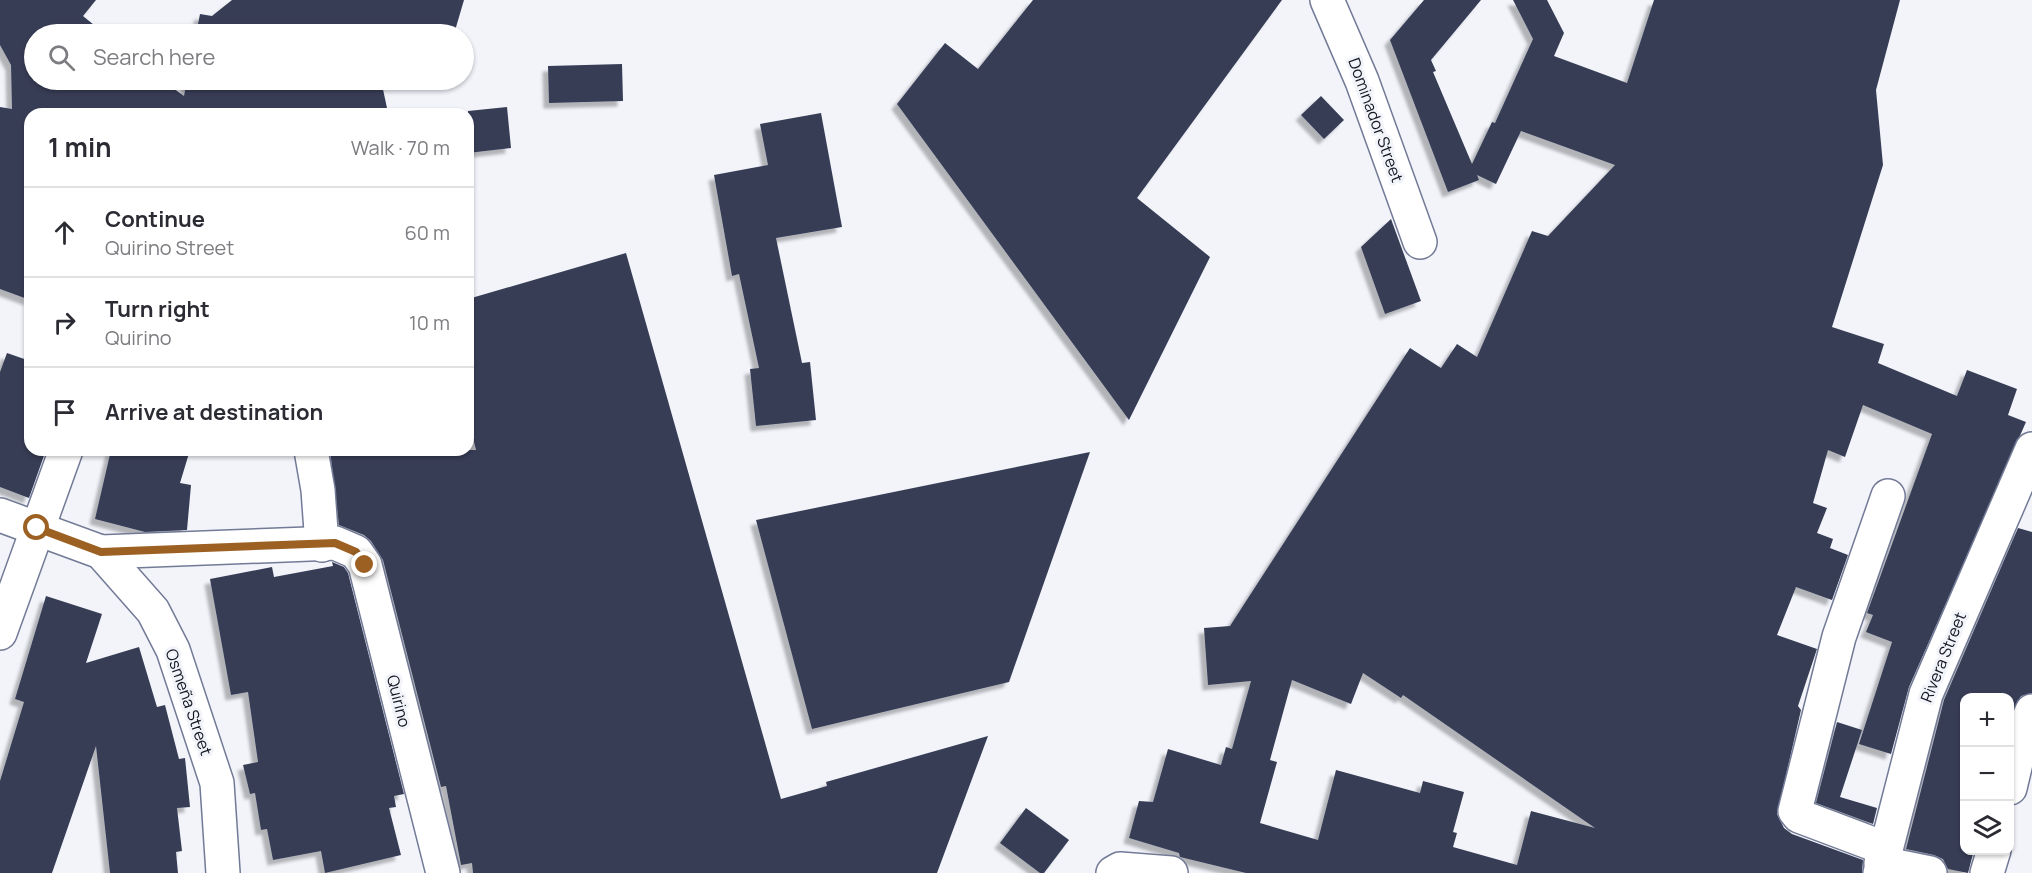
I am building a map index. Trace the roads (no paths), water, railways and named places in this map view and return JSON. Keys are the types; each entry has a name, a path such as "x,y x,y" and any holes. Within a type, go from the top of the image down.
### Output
{"street":[{"name":"Dominador Street","path":"1327,0 1362,81 1420,242"},
{"name":"Rivera Street","path":"1882,861 1926,694 2032,449"},
{"path":"0,633 64,456"},
{"path":"0,515 101,552 329,544 311,456"},
{"path":"1888,496 1839,638 1796,801 1796,811 1798,816 1882,861 1930,873"},
{"name":"Quirino","path":"329,544 356,552 365,565 443,873"},
{"name":"Osmeña Street","path":"101,552 153,611 173,650 217,783 223,873"},
{"path":"2014,771 2024,729 2032,711"},
{"path":"1987,873 1992,855"},
{"path":"1113,873 1120,869 1171,873"}]}
